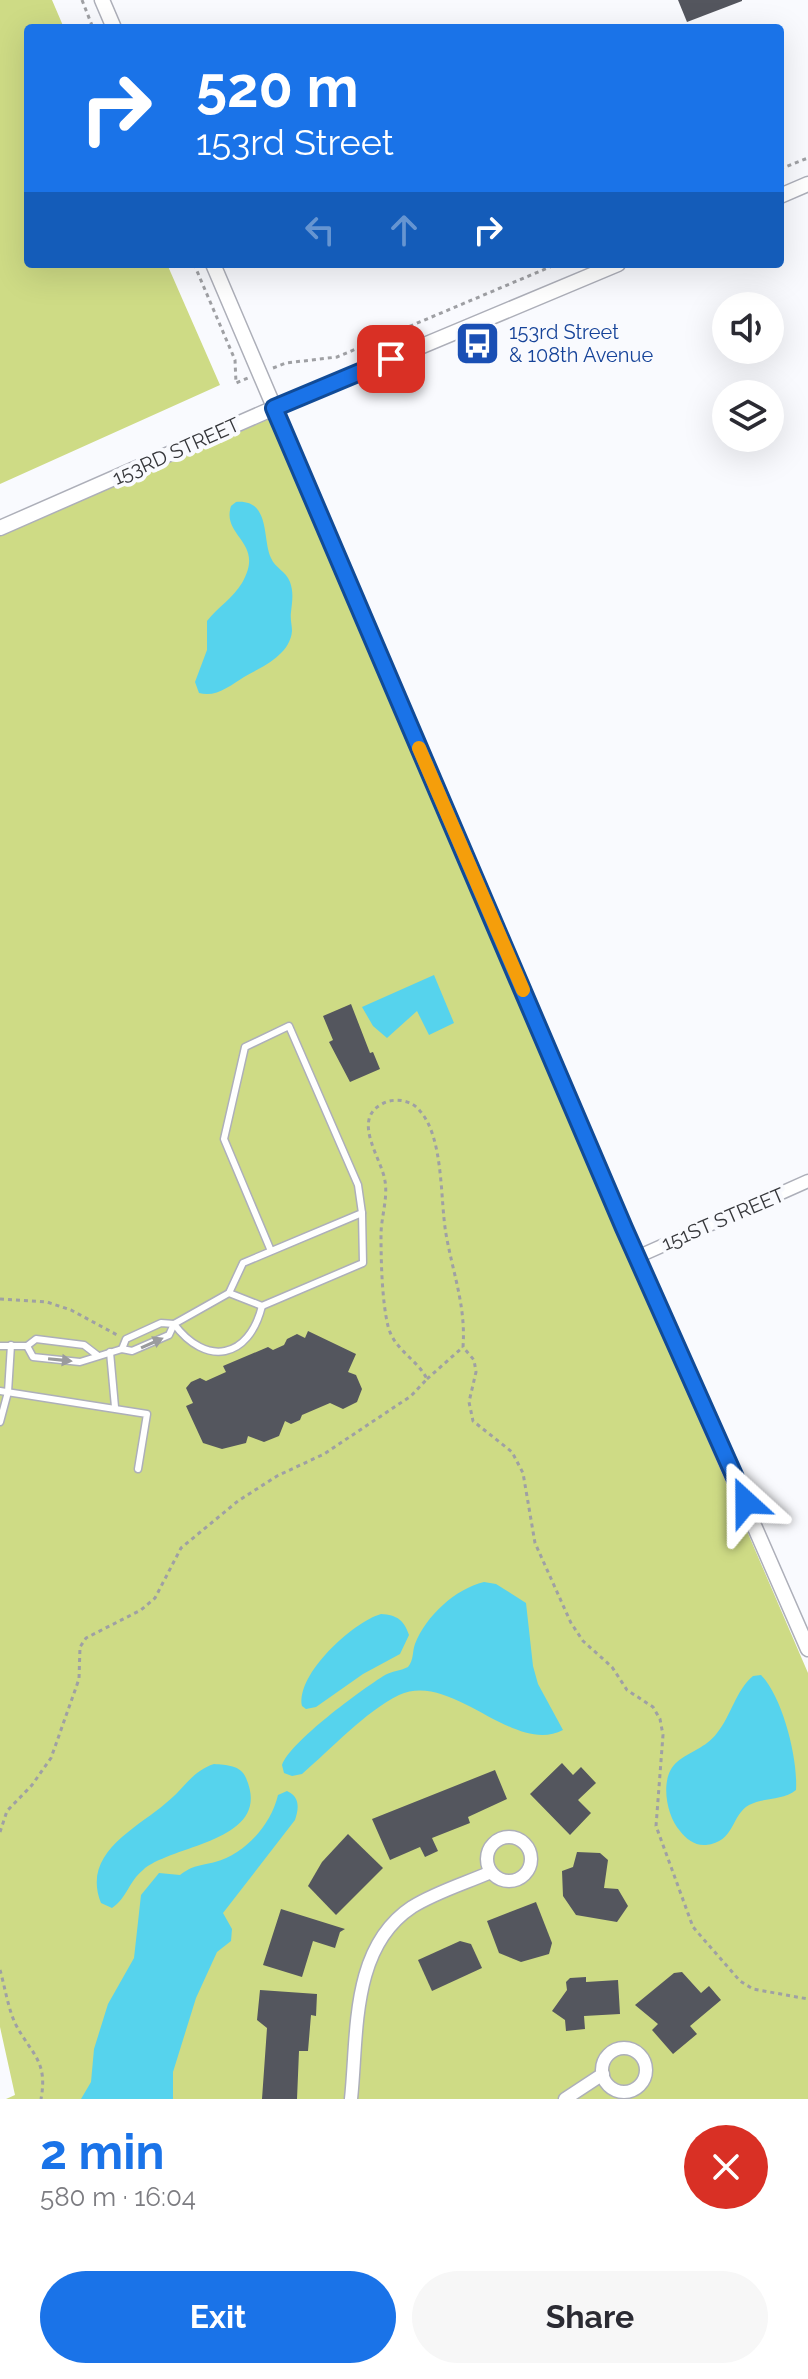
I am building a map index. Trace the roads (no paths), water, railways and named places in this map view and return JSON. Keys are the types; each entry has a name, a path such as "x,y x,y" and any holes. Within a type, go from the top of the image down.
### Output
{"street":[{"path":"102,0 112,24"},
{"path":"784,194 808,184"},
{"path":"215,268 808,1649"},
{"name":"153RD STREET","path":"0,528 274,408 608,268"},
{"name":"151ST STREET","path":"637,1257 808,1181"},
{"path":"351,2099 362,1987 373,1948 389,1926 413,1907 491,1872"},
{"path":"565,2099 603,2074"}],"lane":[{"path":"229,1293 262,1306 363,1263 358,1185 289,1026 245,1047 224,1139 271,1251"},
{"path":"122,1349 126,1339 161,1323 174,1324 229,1293 243,1263 362,1213"},
{"path":"174,1324 186,1340 199,1350 236,1348 247,1340 257,1326 262,1306"},
{"path":"27,1346 33,1357 80,1362 122,1349 132,1351 169,1335 174,1324"},
{"path":"0,1422 4,1391 4,1344 27,1346 36,1339 84,1345 97,1355"},
{"path":"110,1352 115,1407"},
{"path":"4,1391 147,1414 138,1469"}],"water":[{"path":"236,502 247,503 260,513 271,558 290,582 292,631 286,647 267,664 223,690 211,694 199,693 195,682 207,650 207,621 242,583 248,569 246,549 230,517 231,506"},
{"path":"434,975 454,1023 429,1035 417,1011 387,1038 373,1026 362,1007"},
{"path":"484,1582 496,1584 526,1603 538,1684 563,1730 544,1735 524,1732 461,1702 419,1690 399,1695 374,1711 302,1774 292,1776 284,1773 282,1765 288,1755 312,1730 374,1682 408,1667 415,1644 434,1614 452,1597"},
{"path":"381,1614 399,1619 407,1630 409,1635 400,1654 363,1674 316,1707 306,1709 302,1706 308,1679 329,1651 356,1627"},
{"path":"761,1675 776,1698 788,1730 796,1790 749,1805 743,1809 728,1834 715,1843 695,1843 682,1834 671,1816 666,1786 671,1769 713,1738 747,1682 753,1676"},
{"path":"214,1764 233,1766 244,1774 251,1799 246,1816 216,1838 157,1861 143,1870 112,1908 101,1903 98,1870 105,1856 194,1776"},
{"path":"287,1791 297,1803 295,1820 223,1913 232,1929 231,1941 217,1952 196,1998 173,2072 173,2099 81,2099 91,2082 94,2049 108,2004 134,1958 141,1895 159,1873 180,1875 237,1852 263,1827 278,1795"}],"place":[{"name":"153rd Street & 108th Avenue","path":"478,344"}]}
